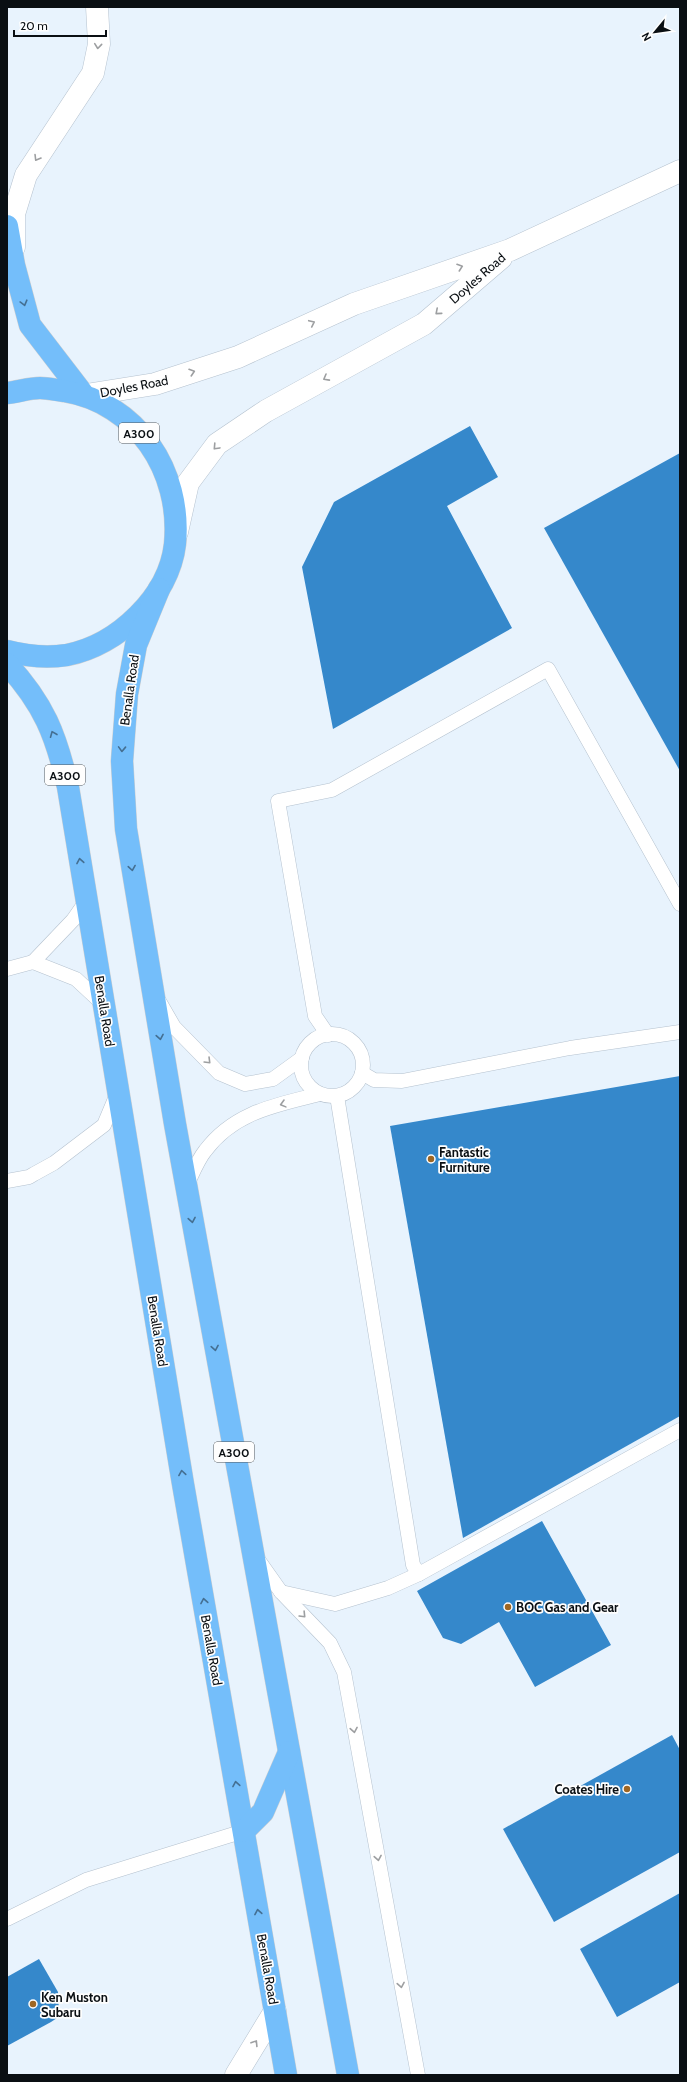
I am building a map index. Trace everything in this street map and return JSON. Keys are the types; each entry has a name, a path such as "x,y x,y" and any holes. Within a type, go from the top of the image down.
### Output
{"highway":[{"name":"A300","path":"7,226 14,265 30,325 84,395"},
{"name":"A300","path":"7,393 40,388 84,395 127,418 157,454 174,498 175,544 168,568 159,589 135,620 104,642 67,655 29,656 7,651"},
{"name":"Benalla Road","path":"159,589 136,645 127,694 122,761 126,829 151,986 186,1187 348,2075"},
{"name":"Benalla Road","path":"7,664 27,686 42,709 54,736 68,787 182,1477 286,2075"},
{"path":"244,1830 263,1812 289,1752"}],"main road":[{"path":"14,265 14,214 26,175 93,73 99,44 97,7"},
{"path":"510,250 680,171"},
{"name":"Doyles Road","path":"84,395 155,384 238,357 354,304 510,250"},
{"name":"Doyles Road","path":"175,544 188,483 216,444 266,411 424,324 510,250"},
{"name":"Benalla Road","path":"236,2075 275,2011"}],"lane":[{"path":"328,1035 315,1016 278,801 332,790 548,669 680,904"},
{"path":"7,969 33,962 73,920 87,900"},
{"path":"33,962 76,979 104,1006"},
{"path":"151,986 174,1027 219,1073 245,1084 273,1079 302,1058 311,1043 328,1035 338,1035 347,1039 355,1045 361,1053 362,1073 353,1088 337,1096 320,1094 259,1110 231,1124 205,1151 186,1187"},
{"path":"362,1073 374,1080 402,1081 570,1048 680,1032"},
{"path":"302,1058 302,1071 307,1083 320,1094"},
{"path":"7,1181 29,1177 54,1163 104,1126 118,1092"},
{"path":"337,1096 413,1565 419,1574"},
{"path":"281,1592 335,1604 388,1588 419,1574 680,1430"},
{"name":"Benalla Road","path":"252,1552 281,1592 330,1643 344,1672 418,2075"},
{"path":"7,1919 86,1880 244,1830"}],"building":[{"path":"470,426 498,477 447,506 512,628 333,729 302,567 334,502"},
{"path":"680,453 680,771 544,528"},
{"path":"680,1076 680,1416 463,1538 390,1126"},
{"name":"BOC Gas and Gear","path":"542,1521 611,1645 535,1687 499,1622 461,1644 443,1638 417,1591"},
{"name":"Coates Hire","path":"672,1735 680,1750 680,1852 554,1922 503,1829"},
{"path":"680,1893 680,1982 617,2017 580,1949"},
{"name":"Ken Muston Subaru","path":"39,1959 58,1992 59,2013 57,2018 51,2022 7,2046 7,1977"}],"place":[{"name":"Fantastic Furniture","path":"431,1159"},
{"name":"BOC Gas and Gear","path":"508,1607"},
{"name":"Coates Hire","path":"627,1789"},
{"name":"Ken Muston Subaru","path":"33,2004"}]}
